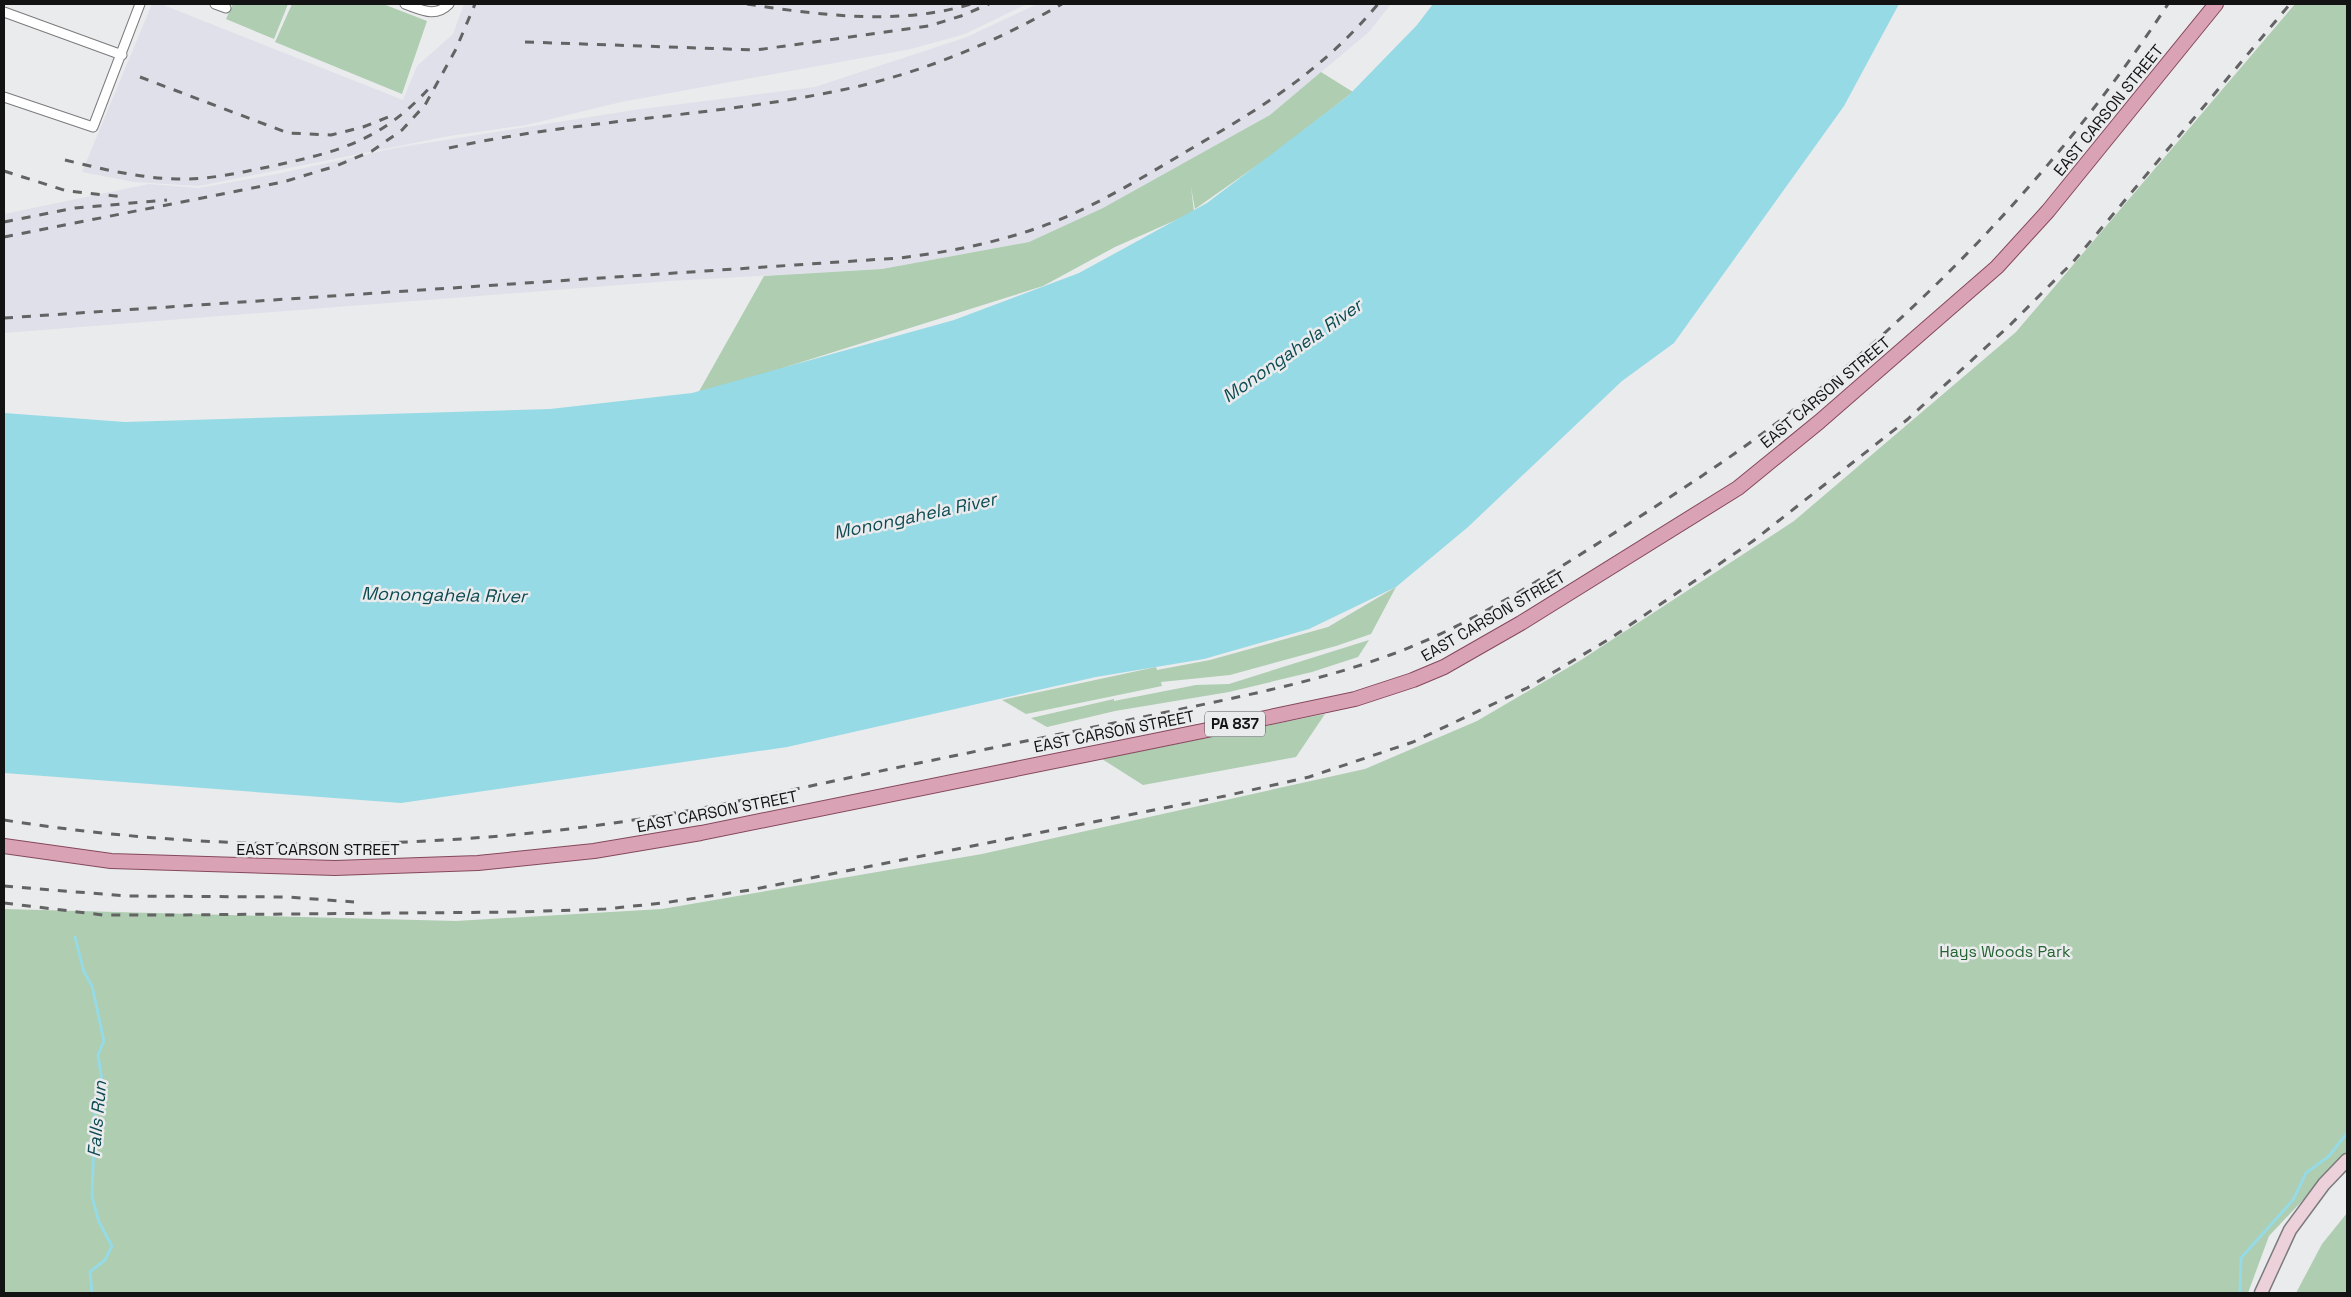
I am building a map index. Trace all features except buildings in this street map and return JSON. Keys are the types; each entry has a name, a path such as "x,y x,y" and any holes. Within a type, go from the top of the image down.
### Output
{"main road":[{"name":"EAST CARSON STREET","path":"4,846 111,861 335,868 478,863 574,854 701,833 1237,724 1355,699 1413,680 1444,667 1521,623 1729,493 1819,422 1997,267 2048,211 2216,4"},
{"path":"2261,1293 2290,1230 2324,1184 2347,1160"}],"street":[{"path":"4,97 93,127 140,4"},
{"path":"215,4 226,8"},
{"path":"405,4 428,13 436,13 449,4"},
{"path":"4,12 122,55"}],"shaded area":[{"path":"152,4 161,4 403,100 417,66 453,34 464,4 1027,4 965,34 911,49 621,102 526,125 449,136 199,186 134,182 82,172"},
{"path":"1037,4 1391,4 1369,32 1270,115 1129,197 1029,242 882,269 670,281 4,333 4,214 149,184 198,188 277,174 395,148 634,110 815,87 967,37"}],"green space":[{"path":"233,4 288,4 274,39 226,19"},
{"path":"292,4 383,4 427,21 402,94 275,42"},
{"name":"Hays Woods Park","path":"2295,4 2347,4 2347,1153 2269,1236 2248,1293 4,1293 4,909 456,921 662,909 982,854 1365,769 1477,721 1581,660 1794,521 2016,332"},
{"path":"1321,72 1353,92 1276,152 1195,209 1191,187 1194,212 1115,247 1043,286 697,395 764,276 882,269 1029,242 1103,208 1270,115"},
{"path":"1396,587 1371,634 1336,646 1230,675 1161,682 1162,686 1026,714 1002,700 1156,667 1157,670 1210,660 1328,627"},
{"path":"1369,640 1358,657 1312,672 1229,692 1115,711 1047,727 1031,718 1114,699 1114,701 1196,685 1229,684"},
{"path":"1325,714 1296,757 1143,785 1102,759"},
{"path":"2347,1213 2347,1293 2296,1293 2322,1244"}],"water":[{"name":"Monongahela River","path":"1433,4 1899,4 1844,106 1674,343 1622,381 1468,527 1396,587 1309,629 1204,659 1096,677 787,747 401,803 4,773 4,413 125,422 550,409 692,393 954,320 1079,273 1207,203 1348,96 1417,25"}],"waterway":[{"name":"Falls Run","path":"75,937 84,972 92,986 104,1041 98,1055 103,1088 95,1109 92,1197 99,1222 112,1246 105,1260 90,1272 92,1293"},
{"path":"2240,1293 2241,1258 2293,1200 2306,1173 2329,1156 2347,1133"}],"railway":[{"path":"4,237 283,182 336,166 372,151 402,130 425,105 456,49 475,4"},
{"path":"747,4 831,15 887,17 944,11 971,4"},
{"path":"525,42 756,50 929,26 961,16 989,4"},
{"path":"449,148 551,130 758,105 860,86 913,71 964,52 1014,30 1062,4"},
{"path":"4,318 899,258 944,252 989,242 1033,230 1090,206 1246,116 1315,67 1337,48 1378,4"},
{"path":"4,820 146,837 290,844 433,841 577,828 734,802 1213,702 1303,682 1390,655 1419,644 1500,603 1605,539 1743,448 1841,371 1945,276 1994,225 2086,118 2168,4"},
{"path":"4,903 103,915 517,912 605,909 663,903 750,890 1225,796 1309,777 1413,742 1527,688 1611,638 1753,541 1908,419 2010,325 2073,262 2290,4"},
{"path":"140,77 288,133 331,135 363,127 391,116"},
{"path":"65,160 107,170 163,178 189,179 234,174 293,162 337,150 357,142 394,120 431,86"},
{"path":"4,171 67,191 125,197"},
{"path":"4,222 75,208 167,200"},
{"path":"4,886 126,896 287,897 354,902"}]}
